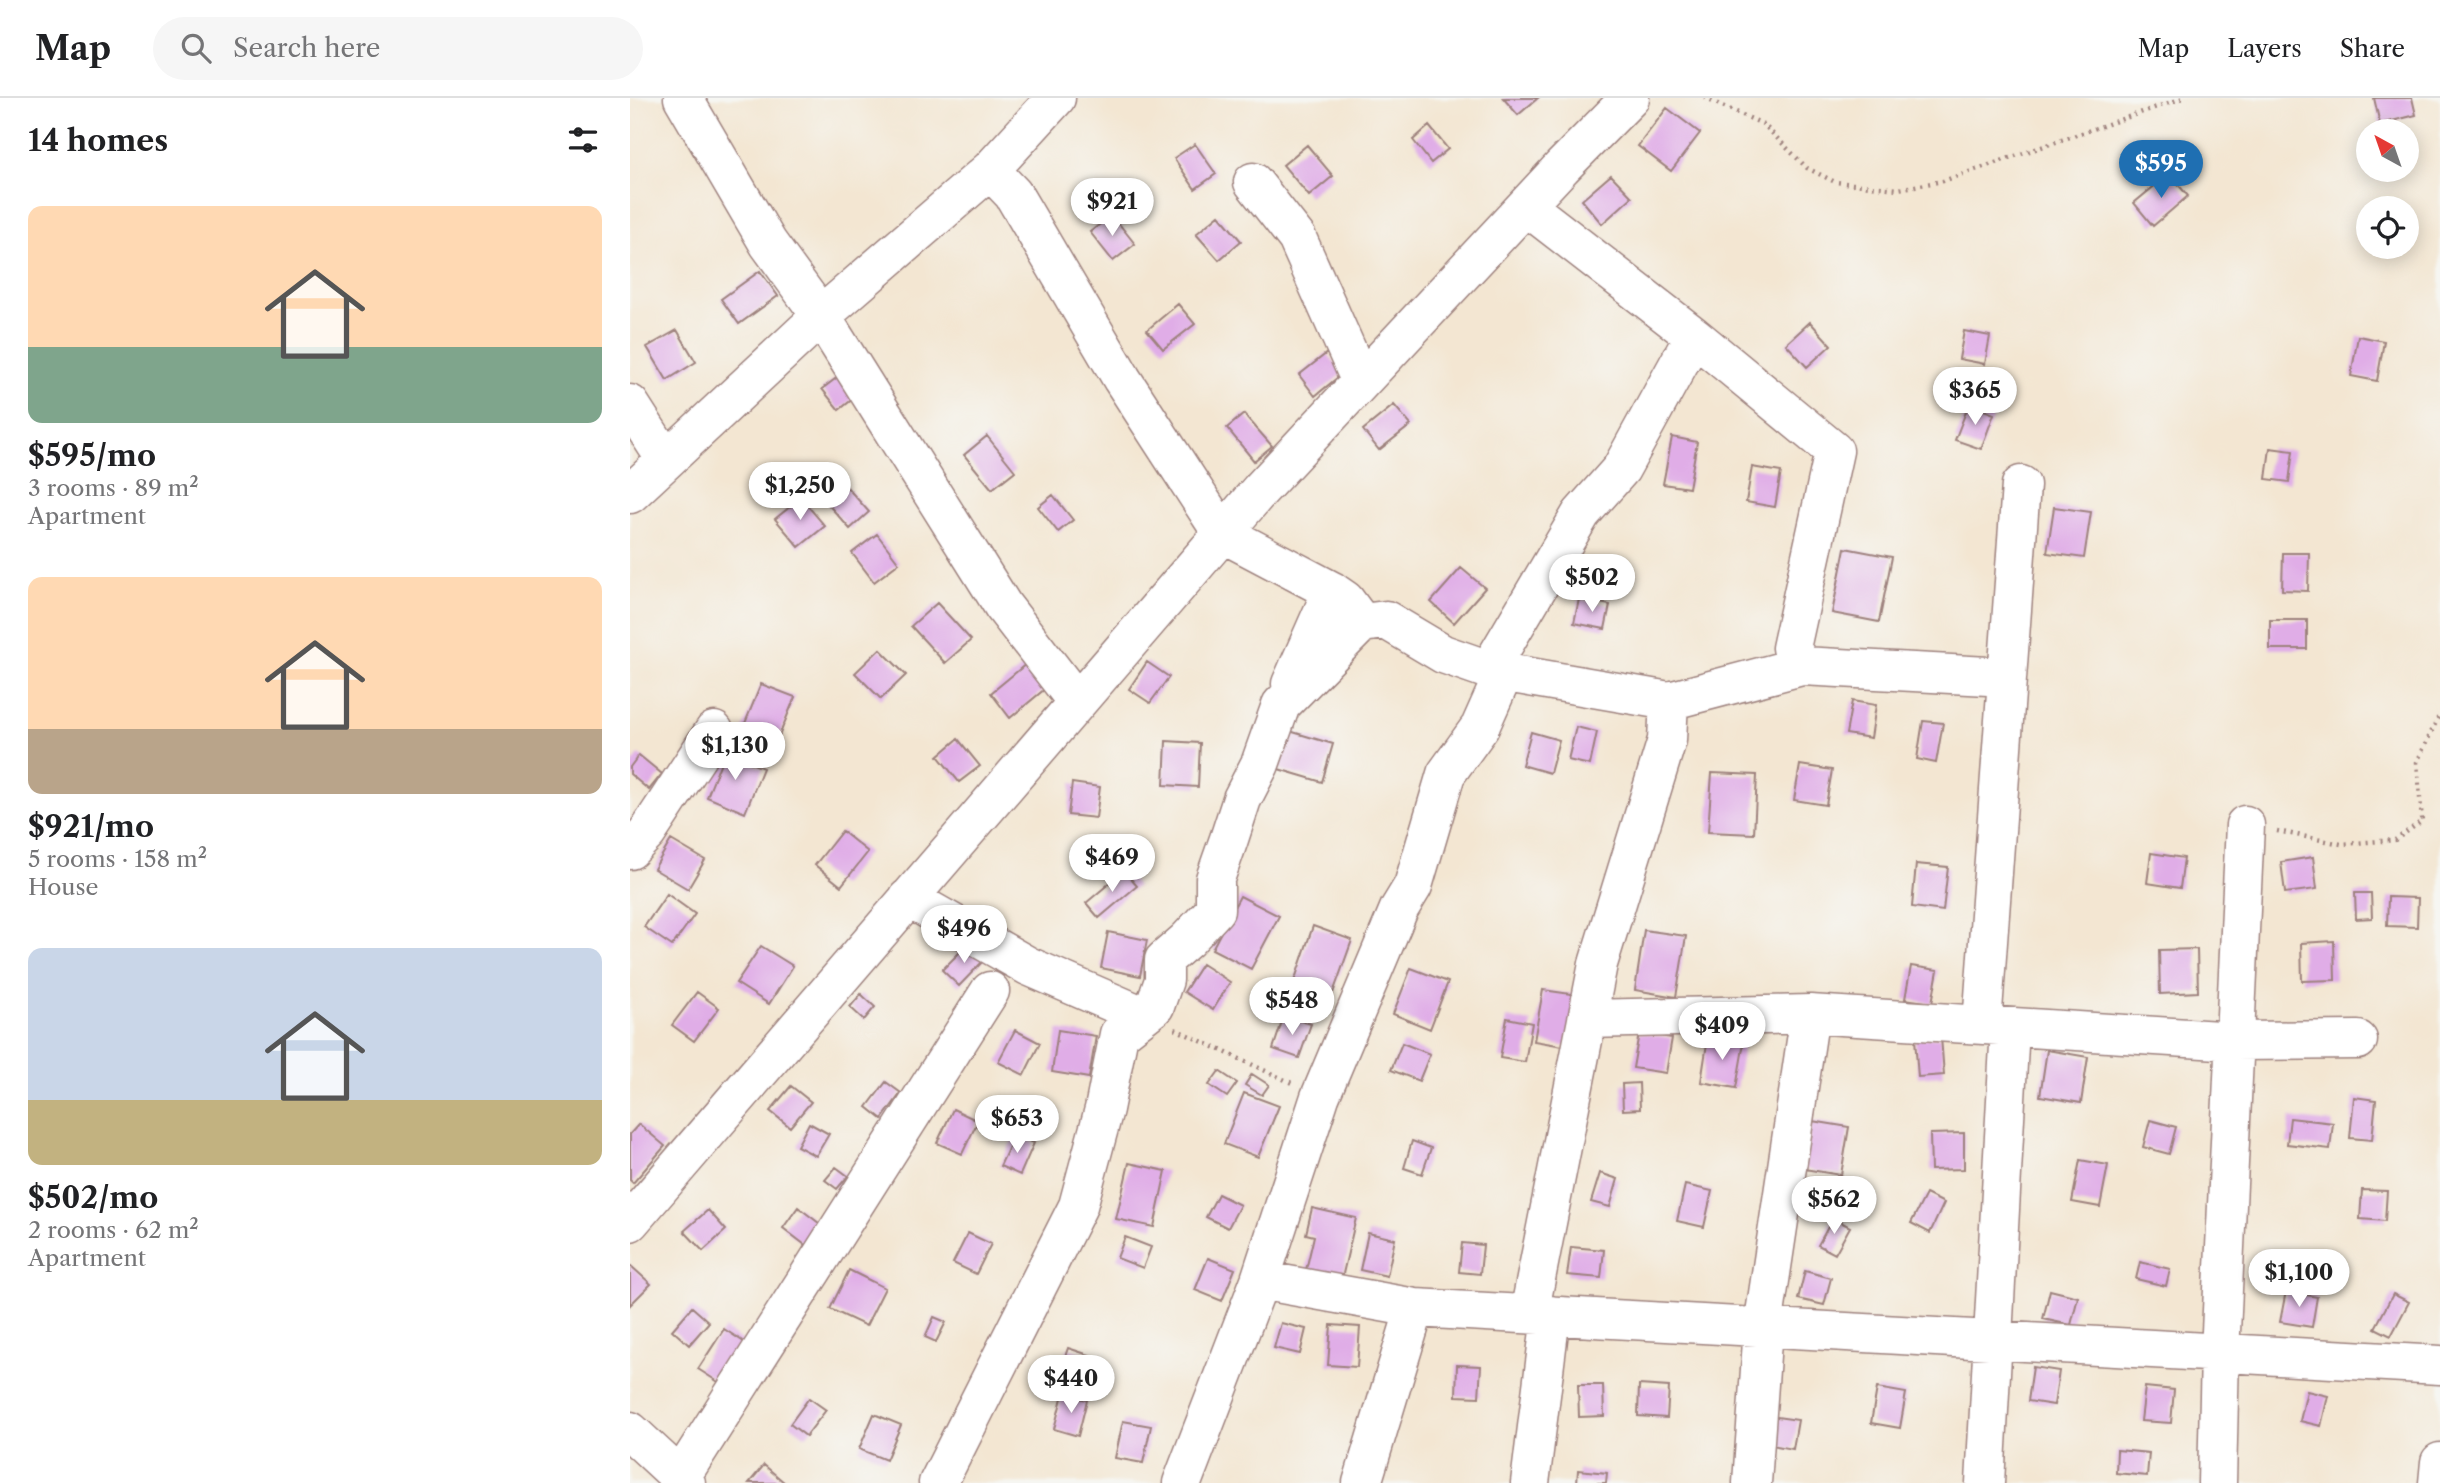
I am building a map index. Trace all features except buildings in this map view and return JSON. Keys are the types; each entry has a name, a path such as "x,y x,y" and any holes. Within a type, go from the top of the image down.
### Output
{"street":[{"path":"683,98 768,243 821,316 1003,606 1077,702"},
{"path":"630,494 821,316 990,170 1056,98"},
{"path":"630,1222 1222,533 1525,206 1630,98"},
{"path":"990,170 1013,194 1122,379 1222,533 1332,591 1345,600 1362,623"},
{"path":"1253,183 1297,239 1361,382"},
{"path":"1525,206 1694,336 1834,451 1791,648 1802,666"},
{"path":"1489,670 1581,514 1621,469 1694,336"},
{"path":"630,404 666,460"},
{"path":"1985,1483 2007,677 2021,485"},
{"path":"938,1483 1078,1206 1104,1109 1119,1034 1154,1006 1164,980 1164,960 1215,910 1216,879 1242,799 1260,764 1281,705 1332,591"},
{"path":"1281,705 1362,623 1386,620 1443,654 1489,670 1669,701 1802,666 2007,677"},
{"path":"1182,1483 1260,1280 1320,1097 1399,909 1413,886 1446,774 1480,727 1500,682 1489,670"},
{"path":"1530,1483 1540,1315 1587,1019 1598,964 1667,740 1669,701"},
{"path":"630,850 648,833 715,731"},
{"path":"2217,1483 2220,1353 2245,825"},
{"path":"908,898 1028,966 1141,1015"},
{"path":"630,1431 680,1481 990,992"},
{"path":"1587,1019 1810,1014 2235,1041 2358,1040"},
{"path":"1752,1483 1763,1327 1810,1014"},
{"path":"1260,1280 1415,1307 2440,1365"},
{"path":"1362,1483 1415,1307"},
{"path":"2438,1483 2440,1462"}],"path":[{"path":"1704,98 1763,124 1807,168 1835,182 1898,189 1943,181 2183,98"},
{"path":"2245,825 2341,844 2395,840 2421,821 2417,761 2440,714"},
{"path":"1141,1015 1222,1049 1320,1097"}]}
